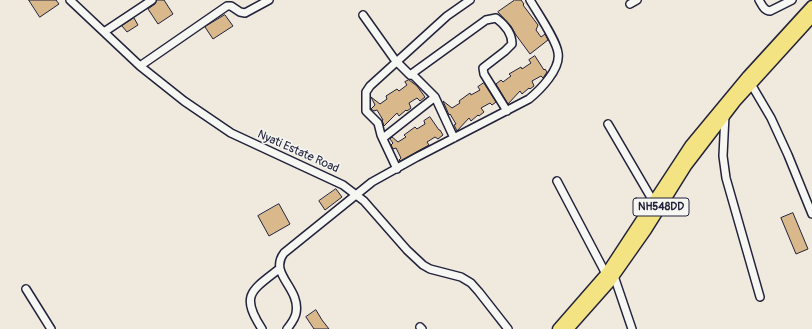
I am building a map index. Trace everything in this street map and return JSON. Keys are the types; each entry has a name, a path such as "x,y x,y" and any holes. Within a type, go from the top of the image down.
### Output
{"highway":[{"name":"NH548DD","path":"558,329 610,275 653,201 690,146 748,76 812,6"},
{"name":"NH548DD","path":"568,329 580,317 610,275 646,230 686,166 725,115 812,17"}],"street":[{"name":"Nyati Estate Road","path":"70,0 140,66 184,101 231,133 332,179 364,201 407,250 423,265 461,277 471,283 508,329"},
{"path":"104,32 152,0"},
{"path":"140,66 227,6 232,6 242,13 248,12 269,0"},
{"path":"397,168 383,138 378,123 366,111 366,92 370,86 448,16 470,0"},
{"path":"287,329 294,319 297,311 295,299 290,287 279,269 279,262 284,253 368,185 397,168 529,99 540,89 558,61 558,52 530,0"},
{"path":"630,4 637,0"},
{"path":"760,0 763,8 767,11 770,11 792,0"},
{"path":"363,15 396,62 410,75 414,76 434,97 454,138"},
{"path":"410,75 486,20 496,18 503,24 512,36 512,44 483,68 484,74 507,111"},
{"path":"751,84 771,118 812,214"},
{"path":"383,138 434,97"},
{"path":"725,115 723,156 726,178 760,297"},
{"path":"608,124 653,201"},
{"path":"556,182 610,275 632,329"},
{"path":"262,329 253,315 250,299 251,294 258,286 279,269"},
{"path":"26,289 51,329"}],"building":[{"path":"29,0 56,0 59,4 40,17"},
{"path":"157,0 164,0 173,14 158,24 148,9 155,4"},
{"path":"515,0 521,0 538,25 536,30 541,37 545,34 548,40 530,54 511,26 498,12"},
{"path":"225,15 233,26 213,39 205,27"},
{"path":"134,18 138,25 127,32 122,26"},
{"path":"535,56 547,72 543,78 541,76 532,81 534,86 522,94 520,91 508,104 496,84 501,80 503,82 511,76 509,74 521,67 522,69 531,63 529,60"},
{"path":"409,80 417,86 425,97 420,101 417,98 409,103 411,108 399,116 397,113 384,126 383,120 377,110 374,111 371,109 375,105 371,97 380,104 387,99 386,96 397,89 399,91 407,85 405,82"},
{"path":"484,83 496,102 492,105 490,103 481,108 484,112 471,121 469,118 457,131 454,125 456,124 450,114 449,115 443,101 452,108 460,103 459,101 470,93 471,95 480,90 478,87"},
{"path":"430,117 443,135 438,139 435,137 427,142 429,145 400,161 399,160 401,158 396,148 393,149 391,145 393,143 390,139 392,137 398,142 406,137 404,135 415,127 417,129 425,124 424,121"},
{"path":"336,189 342,197 325,210 319,201"},
{"path":"279,204 290,224 269,236 258,216"},
{"path":"793,213 808,249 796,254 781,218"},
{"path":"316,310 329,329 314,329 306,317"}]}
